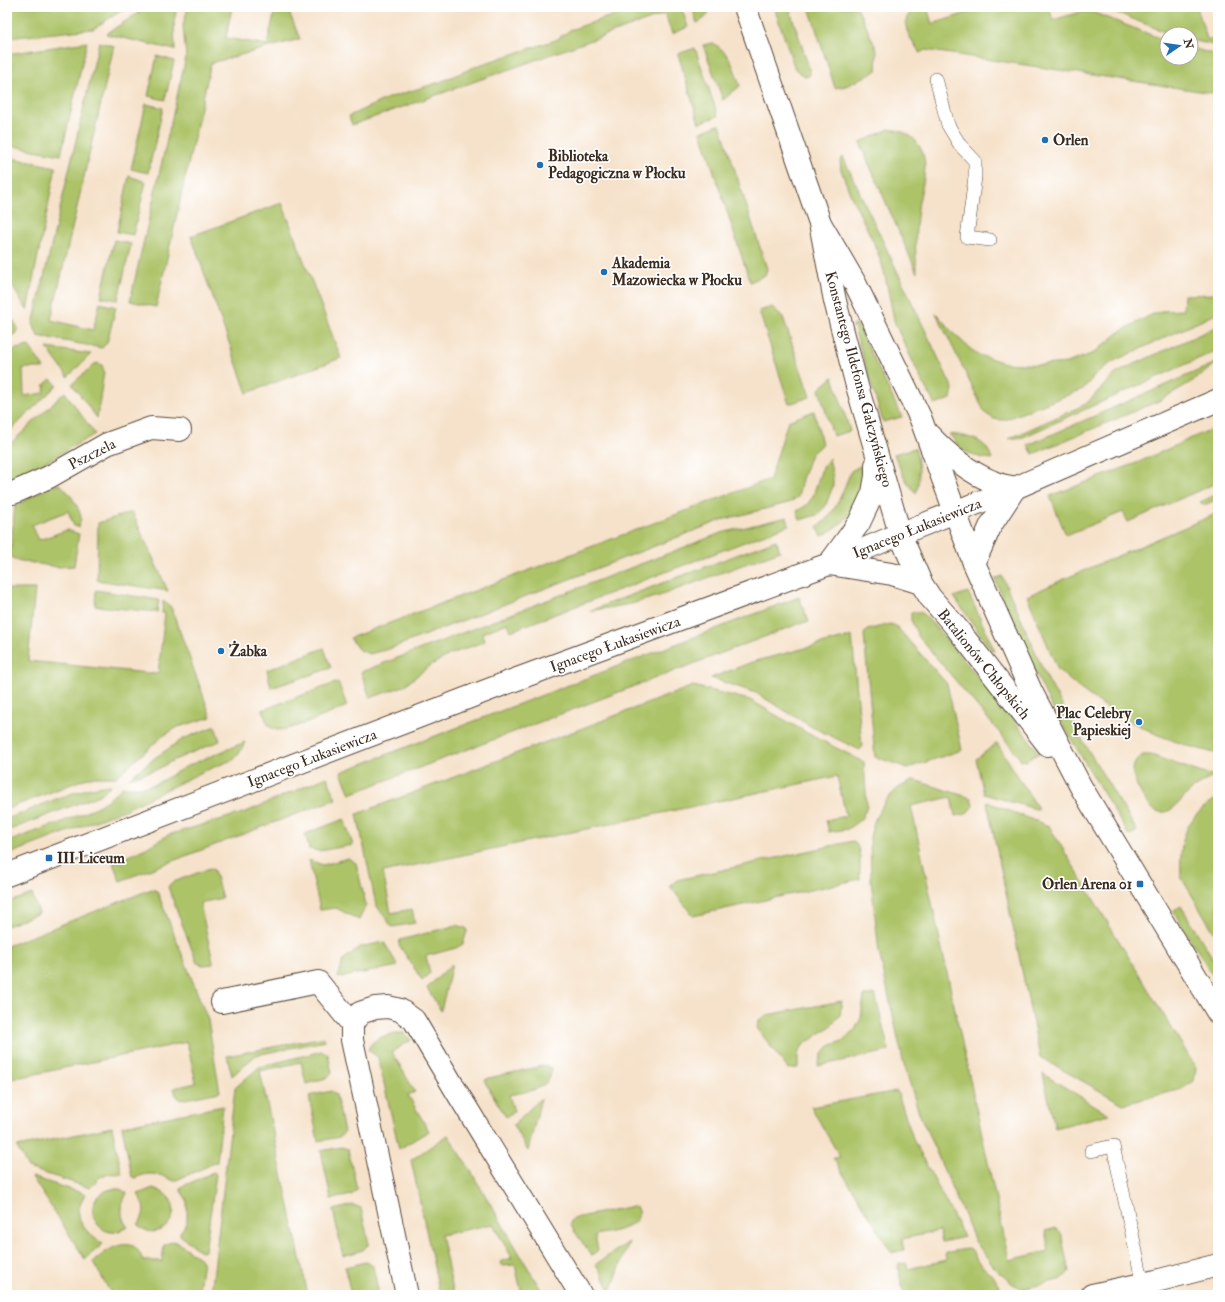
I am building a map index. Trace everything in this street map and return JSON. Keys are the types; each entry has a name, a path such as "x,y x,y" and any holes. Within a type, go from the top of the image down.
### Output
{"street":[{"name":"Konstantego Ildefonsa Gałczyńskiego","path":"745,7 820,223 835,301 857,386 900,534"},
{"name":"Konstantego Ildefonsa Gałczyńskiego","path":"820,223 855,283 876,324 926,432 955,512"},
{"name":"Ignacego Łukasiewicza","path":"7,874 509,682 829,564 1015,488 1218,400"},
{"name":"Pszczela","path":"7,494 13,493 50,477 107,444 151,428 180,430"},
{"path":"926,432 942,449 974,473 992,482 1015,488 991,525 974,563"},
{"path":"876,448 876,476 873,493 859,523 829,564 892,574 921,583"},
{"name":"Batalionów Chłopskich","path":"955,512 974,563 1031,691 1080,787 1218,1014"},
{"name":"Batalionów Chłopskich","path":"900,534 921,583 930,598 956,627 1080,787"},
{"path":"222,1002 318,982 352,1024"},
{"path":"407,1295 352,1040 352,1024 360,1013 375,1008 388,1006 400,1010 414,1020 581,1295"},
{"path":"1092,1295 1143,1284 1218,1264"}],"lane":[{"path":"936,79 948,125 960,144 975,161 975,177 967,237 990,240"},
{"path":"1091,1151 1113,1146 1143,1284"}],"green space":[{"path":"13,7 127,7 93,29 7,38"},
{"path":"147,7 177,7 174,21 175,50 106,34"},
{"path":"188,7 232,7 226,38 267,45 275,10 263,7 287,7 300,39 211,63 156,307 130,301 186,57 183,26"},
{"path":"638,7 681,7 688,27 672,34 665,14 352,125 349,116 388,98 440,82 479,65 556,40 570,30"},
{"path":"692,7 709,7 709,13 704,19 697,23"},
{"path":"774,7 789,7 809,68 810,75 806,77 795,69"},
{"path":"809,7 857,7 877,50 876,71 846,86 835,88"},
{"path":"916,7 927,7 932,24 986,7 1049,7 1053,20 1087,10 1159,38 1159,66 1199,66 1199,50 1218,55 1218,92 1212,93 925,50 920,53 907,30 907,18"},
{"path":"1103,7 1197,7 1207,39 1218,42 1218,46 1199,42 1199,26 1159,26 1159,30"},
{"path":"87,42 61,155 7,145 7,54"},
{"path":"99,42 114,46 51,320 93,330 100,303 116,307 107,343 102,348 38,336 33,324"},
{"path":"713,43 728,57 740,86 723,100 703,45"},
{"path":"695,48 718,116 699,123 678,54"},
{"path":"157,56 174,61 165,100 148,96"},
{"path":"146,104 163,108 148,173 131,169"},
{"path":"720,124 767,269 765,275 750,282 701,132"},
{"path":"889,129 902,132 912,137 918,144 924,159 925,167 916,224 917,273 862,148 861,142"},
{"path":"7,157 56,167 27,310 7,278"},
{"path":"843,157 953,389 951,399 935,405 895,324 884,271 876,247 851,196 841,170 840,160"},
{"path":"129,176 146,182 133,235 117,232"},
{"path":"282,203 341,358 247,393 191,236"},
{"path":"114,240 131,244 118,300 101,297"},
{"path":"1218,294 1218,313 1114,361 1099,371 1083,389 1004,420 994,419 985,413 936,313 953,333 976,354 1005,363 1042,365 1067,363 1094,353 1121,331 1151,315 1161,311 1183,310 1184,295"},
{"path":"772,307 783,317 810,397 789,404 759,311"},
{"path":"7,311 18,328 15,334 7,337"},
{"path":"857,324 902,417 883,422 853,325"},
{"path":"1218,326 1218,350 1023,437 1008,439 1086,404 1114,375 1128,367"},
{"path":"29,346 44,368 23,368 24,396 44,393 45,384 51,379 57,385 7,434 7,351"},
{"path":"47,348 91,354 68,377"},
{"path":"1218,362 1196,379 1161,400 1033,454 1028,445"},
{"path":"96,363 102,365 104,372 97,418 72,384"},
{"path":"833,377 850,431 833,436 819,389"},
{"path":"65,392 95,434 46,462 7,478 7,447"},
{"path":"814,411 822,444 811,454 802,479 798,497 788,503 722,520 389,649 369,654 358,649 350,638 770,479 788,421"},
{"path":"1218,426 1218,482 1128,522 1123,512 1066,535 1050,496 1139,462"},
{"path":"949,434 965,436 976,440 985,446 992,459 972,455 959,446"},
{"path":"915,448 919,470 919,481 916,493 906,480 894,454"},
{"path":"829,458 833,486 825,507 817,515 800,520 797,511 807,505 813,496 821,471"},
{"path":"860,466 862,482 860,497 854,510 833,529 822,536 817,527 824,522 834,509 851,471"},
{"path":"59,484 73,499 78,508 81,517 79,527 74,526 68,511 32,525 39,540 67,530 79,534 74,566 57,567 16,560 10,556 15,506 52,485"},
{"path":"1218,494 1218,499 1204,505 1200,502"},
{"path":"132,512 168,591 97,580 98,523"},
{"path":"1218,513 1218,754 1188,746 1158,735 1109,710 1079,688 1058,670 1027,596"},
{"path":"787,517 789,525 511,631 508,623 482,633 485,641 449,655 428,667 404,686 370,698 361,672 721,533"},
{"path":"776,540 780,551 659,596 631,604 589,611"},
{"path":"1002,576 1047,678 1069,718 1137,831 1129,836 1049,702 1012,622 995,579"},
{"path":"7,589 35,589 28,661 158,674 165,613 162,613 163,601 171,607 211,717 178,727 163,736 116,777 90,777 7,809"},
{"path":"96,590 159,600 157,612 95,606"},
{"path":"968,592 995,651 991,650 954,597"},
{"path":"799,597 809,622 801,623 350,794 341,772"},
{"path":"911,612 921,612 932,623 1008,712 1039,753 1026,761 1021,760 918,636 911,620"},
{"path":"890,624 896,626 947,684 962,750 908,768 875,757 864,634 867,630"},
{"path":"852,636 862,746 860,750 812,727 756,693 711,678 752,662"},
{"path":"324,648 331,668 271,688 267,670"},
{"path":"338,682 347,706 298,726 279,730 271,728 262,710"},
{"path":"693,686 750,700 809,734 864,762 867,807 861,819 848,829 829,832 826,820 846,816 837,776 383,872 391,913 412,909 415,923 392,927 376,905 357,814"},
{"path":"215,726 220,741 174,760 158,769 129,778 156,757 183,739"},
{"path":"245,742 239,754 232,760 202,772 129,808 7,855 7,842 93,809 115,794 122,787 143,787 156,784 187,766"},
{"path":"997,743 1039,810 984,794 976,759"},
{"path":"1143,755 1151,755 1202,773 1217,776 1204,781 1169,811 1157,811 1154,810 1146,801 1134,779 1133,769 1138,759"},
{"path":"327,777 336,799 120,881 113,863 146,848 168,835 246,812"},
{"path":"914,780 971,798 973,806 966,814 955,816 951,797 911,806 1009,1260 1049,1251 1045,1231 1056,1228 1061,1233 1069,1272 1062,1279 1023,1289 1013,1284 996,1270 975,1241 919,1113 903,1061 879,952 871,880 870,837 875,819 886,800 898,788"},
{"path":"111,785 101,794 7,831 7,819 71,794"},
{"path":"1218,799 1218,939 1181,877 1181,853 1186,832 1190,823 1205,806"},
{"path":"987,802 1049,826 1196,1068 1194,1081 1182,1089 1123,1104 1040,1057"},
{"path":"344,819 353,845 319,851 309,849 305,834"},
{"path":"853,841 858,848 860,858 860,879 693,916 670,886 677,880"},
{"path":"348,858 356,863 366,905 359,920 336,908 320,910 309,860 323,865"},
{"path":"210,868 214,870 222,898 200,903 213,962 213,964 203,965 197,963 168,887 171,883"},
{"path":"152,889 157,891 208,1020 220,1092 180,1100 176,1095 174,1088 196,1083 187,1042 7,1080 7,946"},
{"path":"32,894 39,913 7,926 7,903"},
{"path":"1181,906 1218,967 1218,984 1173,911"},
{"path":"457,925 466,928 467,931 463,944 456,948 426,956 430,973 422,980 399,945 400,940"},
{"path":"384,942 398,966 338,978 343,960 360,947"},
{"path":"452,964 441,1011 427,988"},
{"path":"875,994 889,1051 818,1066 822,1054 829,1046 842,1041 855,1030 861,1018 864,996"},
{"path":"842,1001 840,1015 831,1026 803,1045 798,1054 798,1068 788,1069 757,1028 759,1020 767,1015"},
{"path":"396,1033 404,1033 411,1040 392,1052 415,1092 408,1095 429,1131 399,1149 378,1057 368,1050 376,1040"},
{"path":"324,1037 325,1041 256,1055 232,1076 227,1056"},
{"path":"322,1051 328,1054 332,1073 329,1077 306,1084 301,1062 260,1071 308,1295 211,1295 235,1088 259,1067"},
{"path":"542,1066 551,1068 550,1076 547,1081 537,1089 509,1095 514,1111 506,1117 485,1080"},
{"path":"1043,1074 1109,1114 1055,1128"},
{"path":"331,1091 336,1095 344,1132 340,1137 318,1141 309,1096"},
{"path":"897,1091 914,1141 964,1237 942,1242 939,1231 902,1239 904,1250 892,1253 833,1158 840,1157 811,1107"},
{"path":"541,1098 528,1151 513,1125"},
{"path":"223,1106 217,1162 174,1181 155,1174 135,1178 132,1177 122,1126"},
{"path":"112,1127 122,1174 103,1175 90,1188 28,1168 17,1147"},
{"path":"448,1135 465,1161 544,1295 522,1295 515,1265 503,1266 501,1264 502,1261 512,1258 493,1224 441,1235 454,1295 440,1295 411,1160"},
{"path":"341,1147 348,1149 357,1189 352,1195 331,1199 321,1151"},
{"path":"214,1172 216,1174 205,1251 201,1252 180,1235 180,1232 187,1223 187,1200 181,1191 181,1187"},
{"path":"32,1177 85,1194 79,1209 80,1220 86,1230 103,1244 85,1259"},
{"path":"153,1188 166,1195 172,1203 173,1212 171,1221 165,1228 157,1231 147,1231 138,1225 144,1210 138,1194"},
{"path":"112,1189 120,1189 127,1193 122,1206 122,1215 128,1227 120,1231 111,1232 100,1227 97,1223 94,1218 93,1206 101,1193"},
{"path":"353,1205 361,1208 369,1244 363,1250 343,1256 333,1210"},
{"path":"633,1206 637,1208 638,1215 636,1221 631,1225 616,1231 595,1235 598,1250 592,1256 570,1225 571,1221 575,1218"},
{"path":"173,1241 180,1244 203,1261 198,1295 112,1295 93,1262 116,1246 122,1245 133,1246 136,1248 143,1261 162,1261 164,1245"},
{"path":"629,1242 611,1291 596,1264"},
{"path":"966,1249 972,1250 974,1256 994,1277 1000,1287 963,1295 904,1295 898,1267 899,1264 906,1263 908,1269 946,1260 945,1253"},
{"path":"366,1262 373,1266 379,1295 351,1295 345,1267"}],"place":[{"name":"Orlen","path":"1045,140"},
{"name":"Biblioteka Pedagogiczna w Płocku","path":"540,165"},
{"name":"Akademia Mazowiecka w Płocku","path":"604,272"},
{"name":"Żabka","path":"221,651"},
{"name":"Plac Celebry Papieskiej","path":"1139,722"},
{"name":"III Liceum","path":"49,858"},
{"name":"Orlen Arena 01","path":"1140,884"}]}
